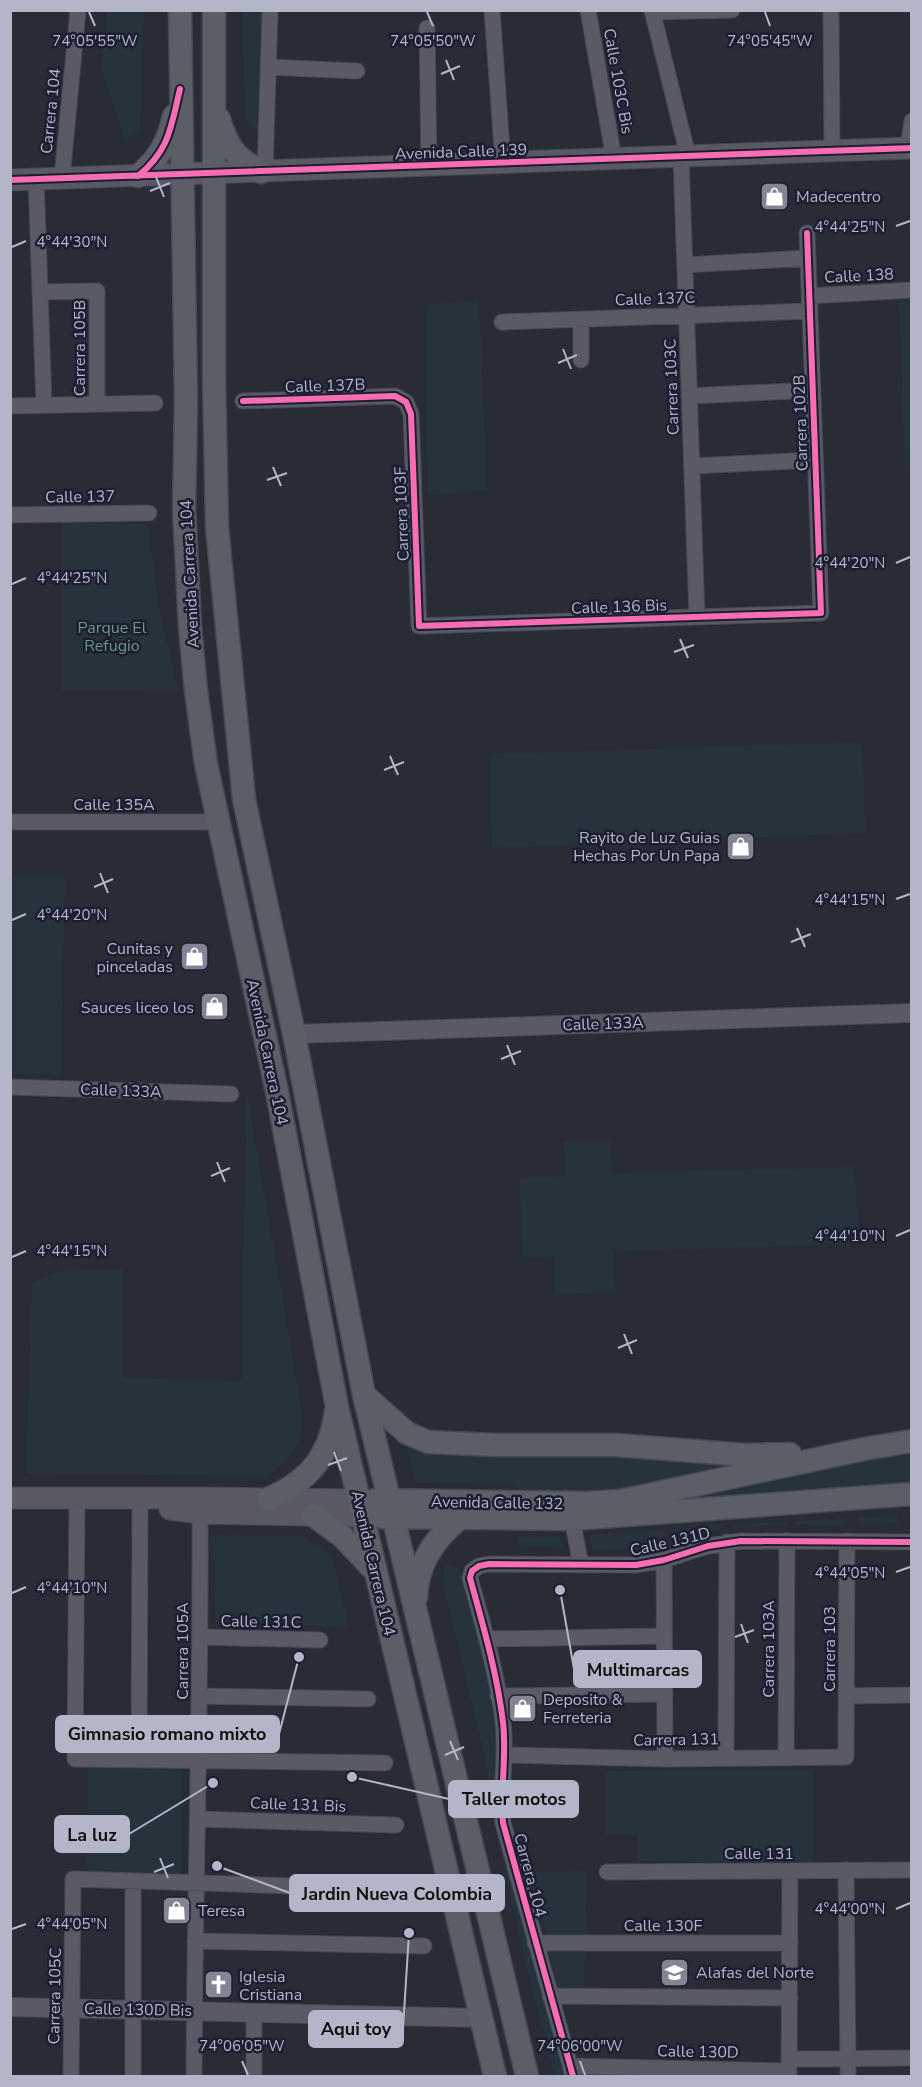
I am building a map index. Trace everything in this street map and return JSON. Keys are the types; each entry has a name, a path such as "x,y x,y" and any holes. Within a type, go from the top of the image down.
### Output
{"main road":[{"name":"Avenida Carrera 104","path":"180,10 186,403 184,508 190,627 206,764 277,1092 337,1407 495,2076"},
{"name":"Avenida Carrera 104","path":"214,10 216,493 223,597 244,799 294,1034 364,1395 527,2076"},
{"path":"138,176 162,152 180,89"},
{"path":"215,108 234,153 247,164 263,172"},
{"name":"Avenida Calle 139","path":"10,180 910,148"},
{"path":"364,1395 407,1433 428,1442 616,1445 745,1455 864,1449"},
{"path":"268,1499 293,1486 314,1468 324,1453 333,1430 337,1407"},
{"name":"Avenida Calle 132","path":"10,1498 268,1499 392,1509 620,1501 864,1449 912,1441"},
{"name":"Avenida Calle 132","path":"392,1509 460,1518 572,1519 912,1494"},
{"name":"Avenida Calle 132","path":"77,1499 200,1513 313,1515 360,1508"},
{"path":"313,1515 343,1537 375,1572"},
{"path":"416,1608 416,1589 427,1555 442,1535 460,1518"}],"street":[{"name":"Carrera 104","path":"62,178 78,10"},
{"path":"263,172 270,10"},
{"path":"492,10 503,163"},
{"name":"Calle 103C Bis","path":"588,10 614,159"},
{"path":"652,11 732,10"},
{"path":"831,10 832,151"},
{"name":"Carrera 103C","path":"652,11 685,156 685,265 697,617"},
{"path":"427,28 429,166"},
{"path":"268,67 357,71"},
{"path":"910,148 912,121"},
{"path":"36,179 44,405"},
{"name":"Carrera 102B","path":"807,233 820,613"},
{"path":"685,265 808,258"},
{"name":"Calle 138","path":"810,304 912,290"},
{"name":"Carrera 105B","path":"40,292 97,291 97,404"},
{"name":"Calle 137C","path":"502,322 687,315 810,304"},
{"path":"580,319 581,360"},
{"path":"689,396 813,390"},
{"name":"Calle 137B","path":"243,401 395,396 406,402"},
{"name":"Carrera 103F","path":"406,402 411,414 419,626"},
{"path":"10,406 155,403"},
{"path":"692,466 815,460"},
{"name":"Calle 137","path":"10,515 149,513"},
{"name":"Calle 136 Bis","path":"419,626 820,613"},
{"name":"Calle 135A","path":"10,822 218,822"},
{"name":"Calle 133A","path":"294,1034 912,1012"},
{"name":"Calle 133A","path":"10,1087 231,1094"},
{"path":"77,1499 75,1759 385,1763"},
{"path":"139,1760 140,1506"},
{"name":"Carrera 105A","path":"194,2076 200,1761 200,1513"},
{"path":"572,1519 581,1565"},
{"name":"Carrera 103A","path":"786,1756 787,1541"},
{"name":"Carrera 103","path":"846,1757 847,1541"},
{"path":"726,1757 727,1542"},
{"name":"Calle 131D","path":"472,1571 479,1566 489,1564 636,1565 664,1560 727,1542 912,1542"},
{"path":"664,1560 665,1759"},
{"name":"Carrera 104","path":"472,1571 470,1578 487,1640 498,1696 505,1755 501,1807 503,1823 571,2071"},
{"path":"487,1640 664,1636"},
{"name":"Calle 131C","path":"200,1637 320,1640"},
{"path":"498,1696 664,1694"},
{"path":"848,1696 912,1695"},
{"path":"200,1696 368,1699"},
{"name":"Carrera 131","path":"505,1755 665,1759 846,1757"},
{"name":"Calle 131 Bis","path":"198,1819 396,1825"},
{"path":"846,1870 849,2076"},
{"name":"Calle 131","path":"607,1872 912,1870"},
{"path":"789,2069 790,1871"},
{"name":"Carrera 105C","path":"71,2076 73,1879 133,1881"},
{"path":"133,2076 133,1881 418,1890"},
{"path":"195,1941 424,1946"},
{"name":"Calle 130F","path":"535,1943 790,1943"},
{"path":"550,1996 790,1998"},
{"name":"Calle 130D Bis","path":"10,2007 481,2018"},
{"path":"254,2012 254,2076"},
{"name":"Calle 130D","path":"571,2071 789,2069 849,2059 912,2058"}],"green space":[{"path":"106,11 144,11 140,130 125,140 102,71"},
{"path":"242,11 264,11 261,135 247,123"},
{"path":"911,299 912,470 905,470 899,300"},
{"path":"479,300 487,490 428,495 425,305"},
{"name":"Parque El Refugio","path":"62,523 148,524 159,608 178,690 62,691"},
{"path":"863,742 865,833 492,848 489,754"},
{"path":"11,876 65,876 61,1075 11,1074"},
{"path":"247,1093 303,1418 300,1436 293,1451 268,1476 26,1474 32,1282 65,1270 122,1269 122,1378 243,1381"},
{"path":"564,1142 611,1142 612,1173 855,1167 858,1243 614,1252 616,1292 555,1294 554,1257 521,1258 520,1178 565,1176"},
{"path":"405,1443 652,1455 742,1466 624,1491 517,1494 516,1484 416,1483"},
{"path":"906,1451 911,1454 911,1484 642,1503"},
{"path":"897,1516 898,1523 858,1525 858,1517"},
{"path":"848,1518 847,1525 797,1525 796,1521"},
{"path":"787,1522 786,1525 733,1528 733,1524"},
{"path":"723,1524 724,1528 672,1541 670,1530"},
{"path":"665,1530 663,1542 641,1548 593,1550 589,1535"},
{"path":"211,1535 302,1536 320,1546 333,1559 349,1628 216,1622"},
{"path":"518,1537 561,1537 563,1548 520,1546"},
{"path":"445,1562 460,1568 469,1596 494,1711 514,1877 527,1939 565,2076 555,2076 529,1978 506,1875 486,1761 443,1584"},
{"path":"88,1764 182,1765 181,1876 87,1876"},
{"path":"813,1770 813,1862 637,1861 638,1835 606,1835 606,1771"},
{"path":"587,1871 584,1985 556,1988 534,1872"}],"cycle path":[{"path":"138,176 157,157 168,137 180,89"},
{"path":"10,180 912,148"},
{"path":"243,401 395,396 406,402 411,414 419,626 821,613 807,233"},
{"path":"573,2076 503,1823 503,1722 485,1631 470,1578 472,1571 479,1566 489,1564 636,1565 664,1560 708,1546 741,1541 912,1542"}],"place":[{"name":"Madecentro","path":"775,196"},
{"name":"Rayito de Luz Guias Hechas Por Un Papa","path":"741,846"},
{"name":"Cunitas y pinceladas","path":"194,957"},
{"name":"Sauces liceo los","path":"215,1007"},
{"name":"Multimarcas","path":"560,1590"},
{"name":"Gimnasio romano mixto","path":"299,1657"},
{"name":"Deposito & Ferreteria","path":"522,1708"},
{"name":"Taller motos","path":"352,1777"},
{"name":"La luz","path":"213,1783"},
{"name":"Jardin Nueva Colombia","path":"217,1866"},
{"name":"Teresa","path":"177,1910"},
{"name":"Aqui toy","path":"409,1933"},
{"name":"Alafas del Norte","path":"675,1972"},
{"name":"Iglesia Cristiana","path":"218,1985"}]}
